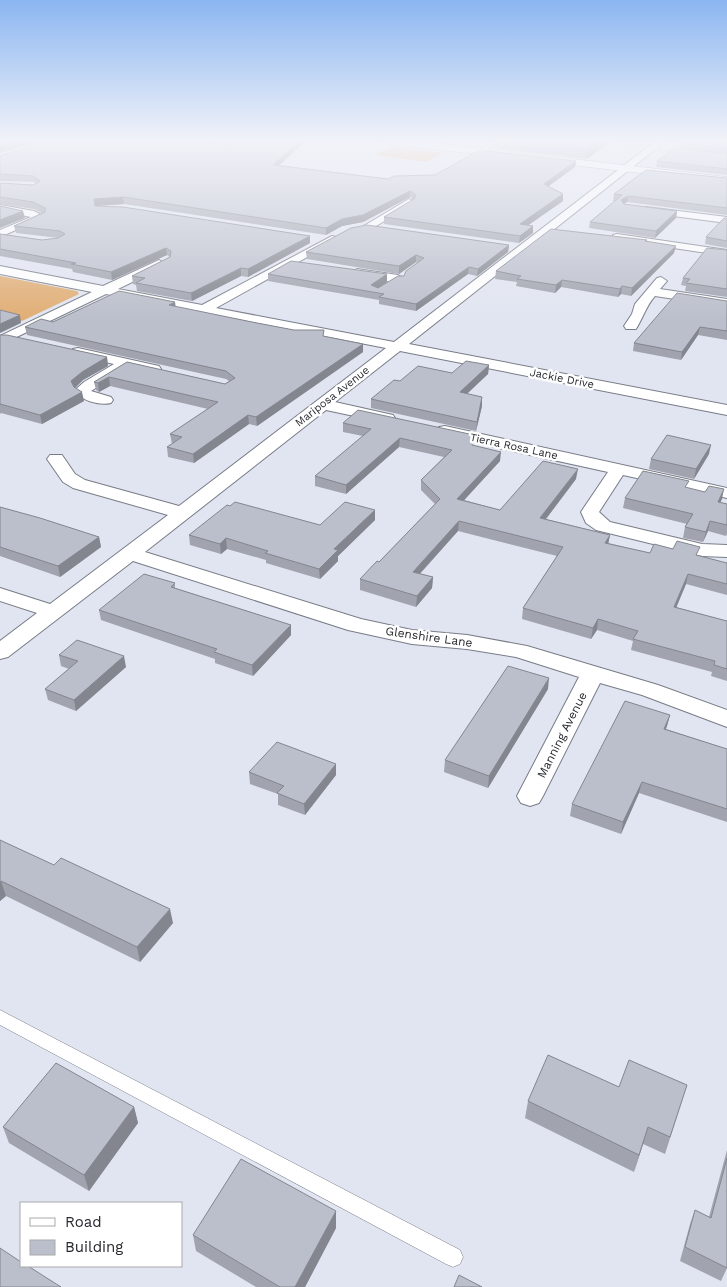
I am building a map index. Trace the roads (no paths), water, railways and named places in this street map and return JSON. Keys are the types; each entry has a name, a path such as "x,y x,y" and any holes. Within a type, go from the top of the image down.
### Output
{"street":[{"name":"Mariposa Avenue","path":"0,652 130,554 397,346 514,248 549,228 585,200"},
{"path":"388,229 362,227 409,202"},
{"path":"0,208 30,213 40,217 0,235"},
{"path":"636,209 695,220 727,220"},
{"path":"549,228 570,231"},
{"path":"206,308 341,234"},
{"path":"0,235 20,240"},
{"path":"607,236 675,242 727,253"},
{"path":"307,237 328,241"},
{"path":"4,339 166,261"},
{"path":"289,262 312,266"},
{"name":"Jackie Drive","path":"0,270 206,308 727,410"},
{"path":"341,271 398,279"},
{"path":"631,326 639,314 641,304 663,278"},
{"path":"653,292 727,303"},
{"path":"4,339 34,342"},
{"path":"62,348 172,373"},
{"path":"106,400 88,395 82,391 127,363"},
{"path":"322,404 403,422"},
{"name":"Tierra Rosa Lane","path":"432,428 727,493"},
{"path":"56,459 69,478 79,484 182,513"},
{"path":"618,469 593,505 590,512 593,519 603,526 702,550 727,551"},
{"name":"Glenshire Lane","path":"130,554 356,625 412,637 467,642 519,651 650,690 727,720"},
{"path":"0,594 52,611"},
{"name":"Manning Avenue","path":"530,796 593,673"}],"lane":[{"path":"0,1017 453,1257"}]}
